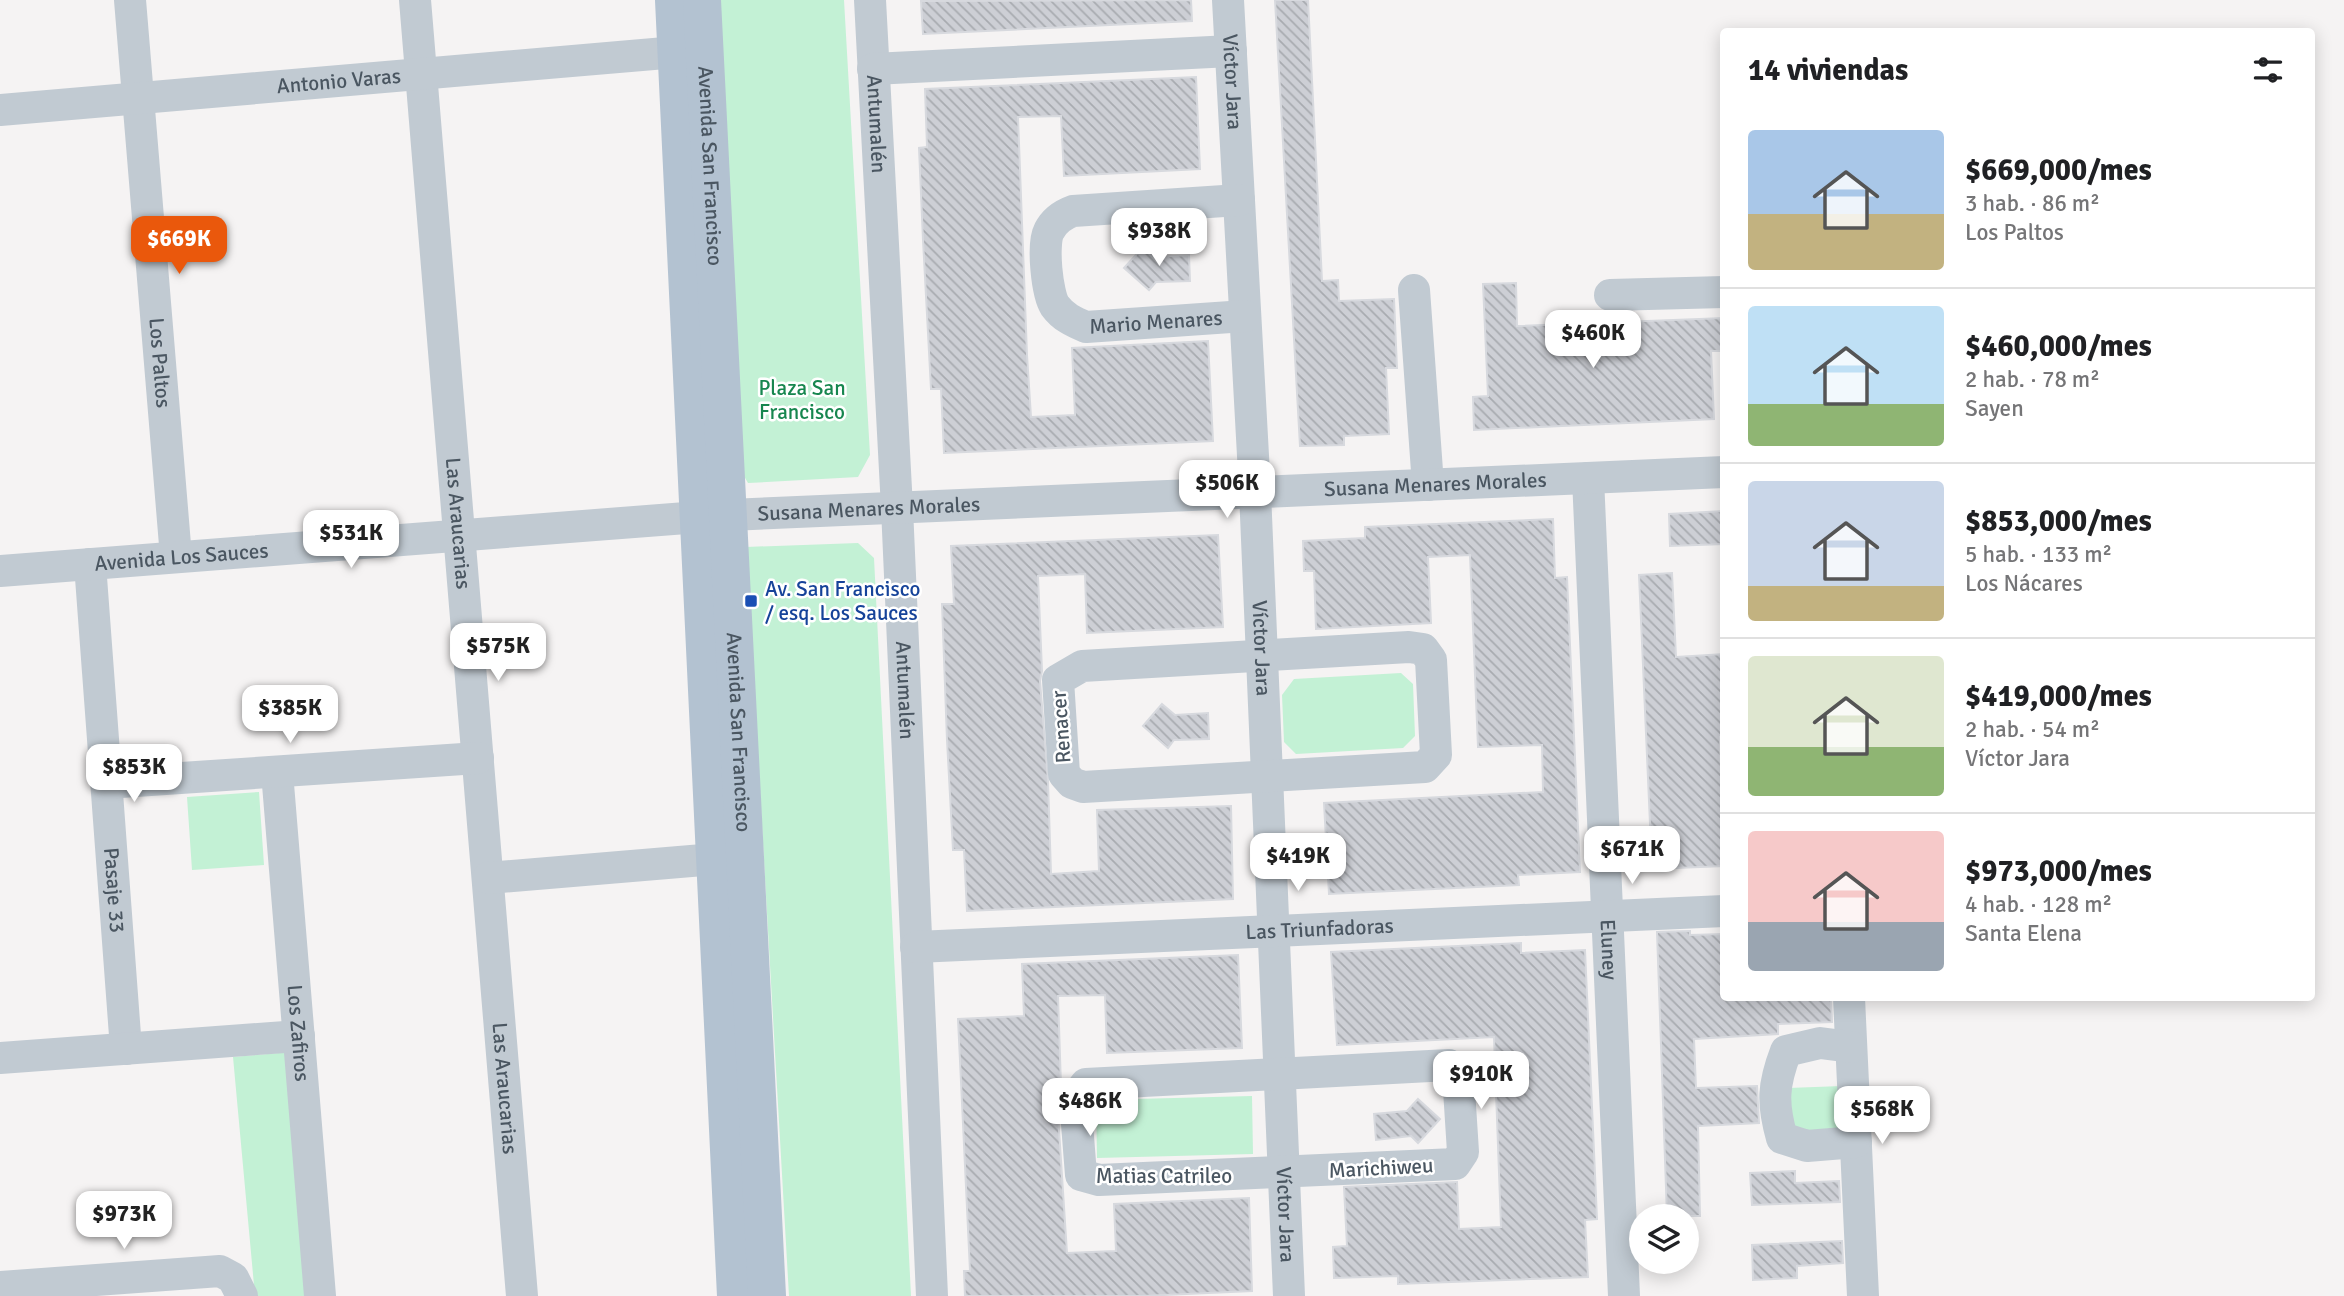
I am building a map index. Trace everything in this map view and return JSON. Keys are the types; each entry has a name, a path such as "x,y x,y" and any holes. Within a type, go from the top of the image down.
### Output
{"main road":[{"name":"Avenida San Francisco","path":"674,0 714,516 767,1296"},
{"name":"Avenida San Francisco","path":"702,0 714,516 715,859 736,1296"}],"street":[{"name":"Los Paltos","path":"130,0 176,557"},
{"name":"Las Araucarias","path":"415,0 522,1296"},
{"name":"Antumalén","path":"870,0 897,508 932,1296"},
{"name":"Víctor Jara","path":"1228,0 1255,492 1289,1296"},
{"path":"873,69 1231,51"},
{"name":"Antonio Varas","path":"0,110 677,52"},
{"name":"Mario Menares","path":"1239,200 1073,211 1055,222 1045,239 1049,295 1055,306 1073,322 1086,327 1245,316"},
{"path":"1414,290 1429,485"},
{"path":"1610,295 1720,292"},
{"name":"Susana Menares Morales","path":"714,516 1720,472"},
{"name":"Eluney","path":"1588,478 1624,1296"},
{"name":"Avenida Los Sauces","path":"0,571 714,516"},
{"name":"Pasaje 33","path":"90,564 125,1049"},
{"path":"1261,655 1409,647 1423,649 1431,660 1436,755 1426,768 1267,775"},
{"name":"Renacer","path":"1261,655 1082,666 1067,672 1058,680 1064,774 1072,783 1083,787 1267,775"},
{"path":"106,783 478,758"},
{"name":"Los Zafiros","path":"278,772 320,1296"},
{"path":"488,878 715,859"},
{"name":"Las Triunfadoras","path":"916,947 1720,911"},
{"path":"1849,1001 1863,1296"},
{"path":"0,1058 299,1036"},
{"path":"1851,1047 1820,1043 1786,1051 1777,1075 1774,1108 1783,1138 1807,1146 1856,1142"},
{"name":"Marichiweu","path":"1279,1072 1449,1065 1458,1074 1463,1153 1455,1164 1283,1174"},
{"name":"Matias Catrileo","path":"1279,1072 1086,1084 1074,1098 1081,1175 1100,1180 1283,1174"},
{"path":"0,1287 213,1271 238,1287"}],"green space":[{"name":"Plaza San Francisco","path":"719,0 844,0 870,455 858,477 748,483 741,471"},
{"path":"858,543 874,558 911,1296 789,1296 746,547"},
{"path":"1401,673 1413,684 1415,736 1403,748 1296,754 1284,742 1282,695 1294,679"},
{"path":"259,792 264,865 192,870 187,797"},
{"path":"290,1052 309,1296 255,1296 233,1057"},
{"path":"1842,1086 1845,1143 1790,1147 1788,1088"},
{"path":"1252,1096 1253,1154 1097,1158 1096,1100"}],"building":[{"path":"1191,0 1192,21 923,34 921,1"},
{"path":"1275,0 1308,0 1322,281 1338,280 1339,301 1394,299 1397,368 1386,368 1389,434 1344,436 1344,445 1300,446"},
{"path":"1196,77 1200,169 1064,176 1061,116 1018,117 1027,355 1031,417 1075,415 1072,348 1208,341 1213,441 944,453 941,389 931,389 923,240 919,148 927,147 925,89"},
{"path":"1144,246 1156,257 1189,255 1190,281 1156,282 1149,290 1124,268"},
{"path":"1516,283 1517,326 1720,318 1720,351 1711,351 1714,419 1474,430 1473,397 1488,396 1483,284"},
{"path":"1720,511 1720,544 1670,546 1669,514"},
{"path":"1553,519 1555,578 1567,577 1580,872 1518,875 1519,885 1329,894 1324,803 1543,792 1542,745 1478,747 1470,555 1428,557 1431,623 1316,629 1314,571 1304,571 1303,541 1365,538 1365,527"},
{"path":"1218,535 1223,627 1087,633 1085,574 1038,576 1042,671 1040,681 1048,781 1051,874 1099,871 1097,810 1231,806 1233,899 967,911 964,850 953,850 947,740 942,604 954,604 951,546"},
{"path":"1672,573 1676,657 1720,654 1720,866 1652,869 1639,575"},
{"path":"1162,704 1175,715 1208,713 1209,739 1174,740 1168,748 1143,726"},
{"path":"1690,931 1690,935 1720,934 1720,1001 1831,1001 1832,1022 1778,1024 1778,1034 1694,1039 1696,1088 1757,1086 1759,1123 1698,1126 1700,1216 1699,1204 1667,1204 1657,932"},
{"path":"1521,943 1521,953 1585,950 1597,1219 1585,1220 1588,1277 1398,1284 1398,1276 1334,1278 1333,1247 1347,1246 1344,1187 1457,1182 1459,1229 1501,1227 1494,1037 1337,1045 1331,952"},
{"path":"1238,955 1242,1048 1107,1053 1105,995 1058,996 1061,1086 1057,1099 1067,1253 1116,1251 1114,1204 1249,1198 1252,1291 1142,1296 965,1296 964,1271 970,1271 958,1019 1024,1016 1022,964"},
{"path":"1418,1099 1440,1119 1418,1143 1411,1136 1376,1140 1374,1114 1407,1111"},
{"path":"1795,1171 1795,1183 1839,1181 1840,1202 1752,1205 1750,1173"},
{"path":"1842,1241 1843,1263 1797,1266 1797,1278 1753,1280 1752,1245"}],"place":[{"name":"Av. San Francisco / esq. Los Sauces","path":"751,601"}]}
